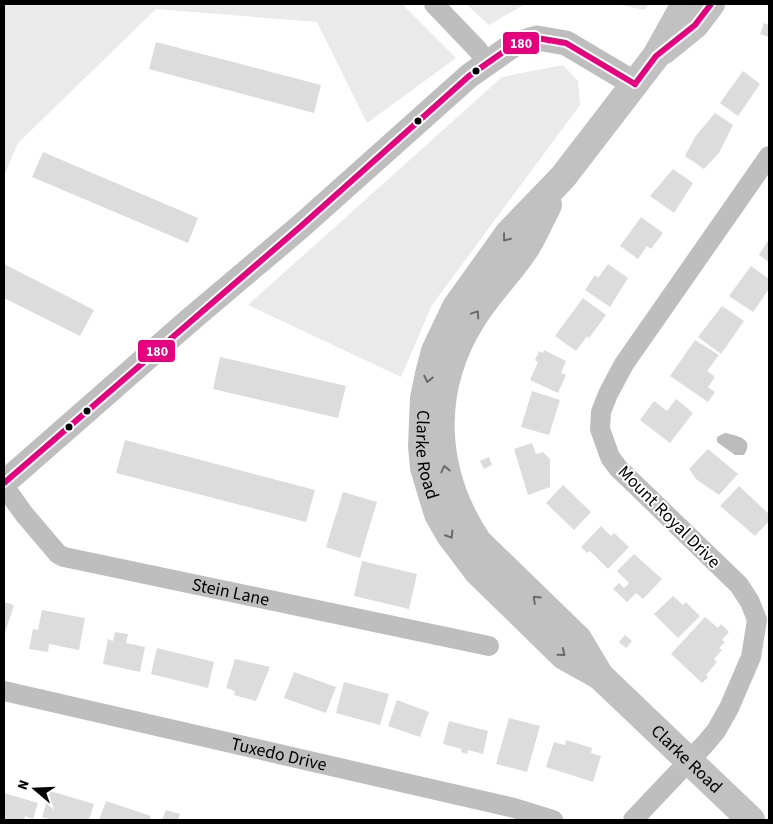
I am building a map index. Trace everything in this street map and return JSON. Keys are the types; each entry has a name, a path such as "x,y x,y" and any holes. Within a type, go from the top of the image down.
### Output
{"main road":[{"name":"Clarke Road","path":"685,4 656,56 635,84 563,177 509,233 468,288 448,322 429,374 424,398 422,446 424,468 430,494 450,535 463,554 494,590 564,656 600,676 751,820"},
{"name":"Clarke Road","path":"656,56 695,26 711,4"}],"street":[{"path":"434,4 478,50 486,62"},
{"path":"4,485 486,62 523,41 547,38 575,47 635,84"},
{"name":"Mount Royal Drive","path":"633,820 716,731 729,708 751,657 757,620 750,602 738,585 618,468 604,443 600,429 601,412 624,364 769,156"},
{"name":"Stein Lane","path":"4,485 24,514 58,554 64,557 489,646"},
{"name":"Tuxedo Drive","path":"4,691 514,808 553,820"}],"shaded area":[{"path":"4,4 402,4 456,58 367,123 317,22 156,9 18,143 4,176"},
{"path":"466,4 525,4 489,25"},
{"path":"617,4 649,4 644,10"},
{"path":"563,65 578,81 580,105 432,305 401,377 248,305 502,77"},
{"path":"725,433 746,441 747,449 744,455 735,455 717,442 717,437"}],"building":[{"path":"764,23 769,25 769,37 760,34"},
{"path":"156,42 321,85 314,113 149,69"},
{"path":"743,71 760,84 738,116 720,103"},
{"path":"715,113 733,125 719,153 704,169 685,156 695,137"},
{"path":"43,152 198,218 188,243 32,177"},
{"path":"673,169 693,183 674,213 650,196"},
{"path":"641,217 663,233 651,249 647,246 638,259 620,246"},
{"path":"769,239 769,262 759,255"},
{"path":"4,264 94,310 80,336 4,298"},
{"path":"608,264 628,278 610,307 585,290 595,275 598,278"},
{"path":"751,266 769,279 769,289 753,312 729,296"},
{"path":"583,298 606,315 589,338 587,336 576,351 555,336"},
{"path":"722,306 744,321 721,354 698,337"},
{"path":"695,340 719,355 707,371 715,377 708,387 715,392 708,402 670,376"},
{"path":"544,350 566,361 561,373 566,375 558,393 530,380 538,362 535,360 539,351 543,353"},
{"path":"220,357 346,386 338,418 213,389"},
{"path":"532,391 560,400 549,435 521,427"},
{"path":"676,399 693,413 670,443 640,420 654,401 667,411"},
{"path":"125,440 315,490 306,522 116,473"},
{"path":"532,443 536,454 543,452 550,459 550,487 528,495 514,449"},
{"path":"708,449 738,474 719,495 696,479 689,469"},
{"path":"489,457 492,465 484,469 480,461"},
{"path":"563,485 591,512 574,530 546,503"},
{"path":"739,486 769,514 769,521 755,536 720,506"},
{"path":"343,492 377,502 360,558 326,547"},
{"path":"601,526 611,536 614,533 629,547 608,569 590,551 587,553 581,547"},
{"path":"634,554 662,579 643,599 636,593 627,602 613,589 619,583 624,588 629,583 617,571"},
{"path":"362,561 417,574 409,609 354,596"},
{"path":"673,596 683,605 686,602 700,616 678,638 654,614"},
{"path":"4,602 14,605 4,636"},
{"path":"42,610 85,618 79,650 49,644 48,652 29,649 33,629 38,630"},
{"path":"705,617 718,628 721,624 729,632 722,640 725,642 719,648 722,650 714,659 717,662 702,683 671,654"},
{"path":"115,632 128,634 126,643 145,647 140,672 103,664 108,639 113,641"},
{"path":"625,635 632,641 626,648 619,642"},
{"path":"157,648 214,662 208,688 151,674"},
{"path":"235,659 270,667 256,701 234,695 235,691 226,688"},
{"path":"294,672 336,687 326,713 284,698"},
{"path":"344,682 389,694 380,725 336,713"},
{"path":"397,700 429,712 420,737 388,726"},
{"path":"509,718 540,726 527,772 496,764"},
{"path":"449,721 488,731 483,754 468,750 467,754 461,752 462,749 443,744"},
{"path":"566,740 592,748 591,753 601,756 593,782 546,767 554,742 565,745"},
{"path":"50,791 94,804 89,820 52,820 42,817"},
{"path":"4,793 38,803 33,819 25,816 24,820 4,820"},
{"path":"106,801 151,816 150,820 99,820"},
{"path":"166,810 180,814 178,820 162,820"}],"transit line":[{"name":"180","path":"635,84 656,56 695,25 711,4"},
{"name":"180","path":"4,483 300,227 469,76 513,45 537,38 566,43 635,84"}]}
